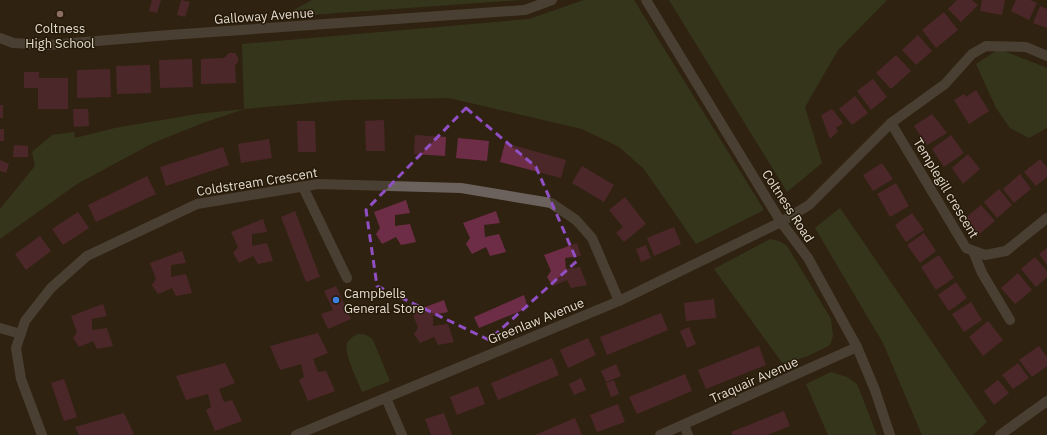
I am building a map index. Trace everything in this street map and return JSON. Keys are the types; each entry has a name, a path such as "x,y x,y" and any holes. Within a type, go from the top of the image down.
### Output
{"street":[{"name":"Galloway Avenue","path":"0,38 13,43 49,45 525,10 552,0"},
{"name":"Coltness Road","path":"646,0 781,222 808,258 857,347 875,390 890,435"},
{"path":"781,222 809,205 891,124 945,84 972,54 986,46 1026,47 1047,56"},
{"name":"Templegill crescent","path":"891,124 966,248 985,255 1006,251 1047,218"},
{"name":"Coldstream Crescent","path":"42,435 21,379 16,348 25,321 51,288 87,256 197,204 318,184 461,188 551,203 576,220 592,238 620,301"},
{"path":"303,187 347,278"},
{"name":"Greenlaw Avenue","path":"296,435 620,301 781,222"},
{"path":"973,251 982,273 1010,320"},
{"path":"0,328 21,334"},
{"name":"Traquair Avenue","path":"660,435 686,430 857,347"},
{"path":"386,398 402,435"},
{"path":"1000,435 1047,402"}],"highlighted area":[{"path":"466,108 536,167 577,261 489,340 377,286 366,210"}],"green space":[{"path":"312,0 521,0 281,17"},
{"path":"584,0 634,0 764,210 696,244 644,169 619,147 582,129 449,98 345,100 244,109 242,44 529,19"},
{"path":"669,0 887,0 838,50 805,107 822,163 787,192"},
{"path":"999,49 1047,68 1047,128 1029,138 1010,128 996,108 976,64"},
{"path":"244,109 203,123 153,143 77,184 0,239 0,209 35,166 32,152 52,135 74,132 75,138 115,128 197,114"},
{"path":"840,208 987,422 973,435 922,435 883,343 815,228"},
{"path":"770,239 779,241 787,246 831,319 833,336 830,345 808,356 783,364 714,269"},
{"path":"358,334 366,335 373,340 390,381 362,392 349,361 347,348 349,341"},
{"path":"831,372 847,377 857,384 877,435 828,435 806,384"}],"building":[{"path":"152,0 161,0 157,13 149,11"},
{"path":"181,0 190,2 185,17 177,15"},
{"path":"957,0 972,0 978,5 961,22 948,9"},
{"path":"982,0 1005,0 1002,15 980,11"},
{"path":"1016,0 1030,0 1037,3 1029,20 1011,11"},
{"path":"1040,6 1047,9 1047,28 1033,23"},
{"path":"944,12 958,30 936,48 922,30"},
{"path":"918,35 932,51 916,65 902,50"},
{"path":"229,53 235,53 238,57 238,62 235,65 236,83 201,84 201,59 224,58"},
{"path":"896,55 911,71 891,89 876,73"},
{"path":"192,59 193,87 160,88 159,60"},
{"path":"150,65 151,93 117,94 116,66"},
{"path":"110,69 111,97 77,98 77,70"},
{"path":"24,72 39,72 39,78 68,78 68,109 38,109 38,88 24,88"},
{"path":"873,79 887,97 871,110 857,91"},
{"path":"976,90 989,111 969,124 954,100 964,94 966,97"},
{"path":"855,96 868,113 852,125 839,109"},
{"path":"0,105 3,105 3,118 0,118"},
{"path":"73,109 88,109 89,126 74,127"},
{"path":"832,109 843,123 836,128 838,131 830,139 821,115"},
{"path":"932,114 947,133 927,145 914,126"},
{"path":"384,120 385,151 366,151 365,121"},
{"path":"297,121 315,121 316,152 298,152"},
{"path":"0,129 4,129 4,141 0,141"},
{"path":"415,135 446,137 445,156 414,154"},
{"path":"951,135 964,153 944,167 932,149"},
{"path":"458,138 489,141 487,161 456,158"},
{"path":"269,139 272,158 241,163 238,144"},
{"path":"505,143 566,160 561,178 500,162"},
{"path":"14,145 28,146 28,157 13,157"},
{"path":"223,147 229,165 166,186 160,167"},
{"path":"968,154 980,169 963,184 952,168"},
{"path":"1040,159 1047,167 1047,177 1036,186 1024,172"},
{"path":"0,160 9,164 6,173 0,171"},
{"path":"882,163 893,179 873,191 863,175"},
{"path":"582,166 614,185 604,202 572,183"},
{"path":"1020,174 1031,189 1014,203 1003,189"},
{"path":"147,176 156,194 96,222 88,205"},
{"path":"896,183 909,206 890,217 877,194"},
{"path":"999,189 1012,205 997,218 984,202"},
{"path":"625,197 646,224 624,242 616,233 623,227 609,210"},
{"path":"406,200 410,213 395,215 395,226 410,224 416,242 401,245 396,237 382,244 376,234 380,228 374,212"},
{"path":"981,205 995,221 977,236 963,220"},
{"path":"295,211 320,277 306,282 281,217"},
{"path":"496,211 500,223 484,225 485,237 499,234 506,252 490,256 486,247 472,254 466,244 470,238 463,223"},
{"path":"78,212 89,228 63,245 52,229"},
{"path":"912,213 924,230 906,242 895,225"},
{"path":"263,219 267,232 252,234 252,246 267,243 273,261 258,264 253,256 239,263 233,253 238,247 231,232"},
{"path":"674,227 681,244 654,256 647,238"},
{"path":"924,233 936,251 920,263 907,245"},
{"path":"40,236 51,251 26,270 15,254"},
{"path":"577,243 581,256 565,258 566,269 580,267 587,285 571,288 567,280 553,286 547,277 551,271 544,255"},
{"path":"646,245 651,258 641,262 636,249"},
{"path":"1047,248 1047,265 1039,254"},
{"path":"182,251 186,263 171,265 171,277 186,274 192,293 176,296 172,288 158,294 152,285 156,279 150,263"},
{"path":"939,255 954,278 936,290 921,267"},
{"path":"1035,257 1047,271 1047,277 1036,287 1021,269"},
{"path":"1018,273 1032,290 1015,304 1001,288"},
{"path":"956,282 967,298 949,311 938,295"},
{"name":"Campbells General Store","path":"336,286 351,319 328,329 321,314 333,310 324,291"},
{"path":"524,295 528,308 479,328 474,317"},
{"path":"714,299 716,318 686,321 684,303"},
{"path":"444,300 448,312 433,315 433,326 448,324 454,342 438,345 434,337 420,343 414,334 418,328 412,312"},
{"path":"971,302 982,320 964,332 952,314"},
{"path":"103,304 107,316 92,319 92,330 107,328 113,346 97,349 93,341 79,347 73,338 77,332 71,316"},
{"path":"661,313 668,330 607,355 600,337"},
{"path":"988,321 1003,340 983,356 969,337"},
{"path":"689,327 696,344 687,348 680,331"},
{"path":"318,333 328,353 313,359 318,372 326,371 335,391 308,401 299,380 304,377 301,364 280,370 270,346"},
{"path":"588,338 596,355 568,368 560,350"},
{"path":"759,346 766,365 706,389 698,370"},
{"path":"1039,346 1047,357 1047,366 1032,377 1019,360"},
{"path":"552,358 559,375 498,400 491,383"},
{"path":"225,363 235,383 219,389 224,402 232,400 242,421 215,431 206,410 211,407 208,394 186,400 176,376"},
{"path":"1018,363 1029,378 1013,389 1002,375"},
{"path":"616,364 621,376 606,382 601,371"},
{"path":"685,374 692,391 637,414 629,397"},
{"path":"581,378 586,390 574,395 569,384"},
{"path":"64,379 77,417 64,421 51,383"},
{"path":"614,380 619,394 611,397 606,383"},
{"path":"998,380 1009,393 994,405 984,391"},
{"path":"478,386 485,404 457,415 450,397"},
{"path":"618,404 625,422 597,432 590,415"},
{"path":"784,411 790,426 767,435 733,435 731,432"},
{"path":"124,413 134,434 79,435 75,427"},
{"path":"444,413 452,435 431,435 425,419"},
{"path":"575,418 582,435 535,435"}],"place":[{"name":"Coltness High School","path":"60,14"},
{"name":"Campbells General Store","path":"336,300"}]}
